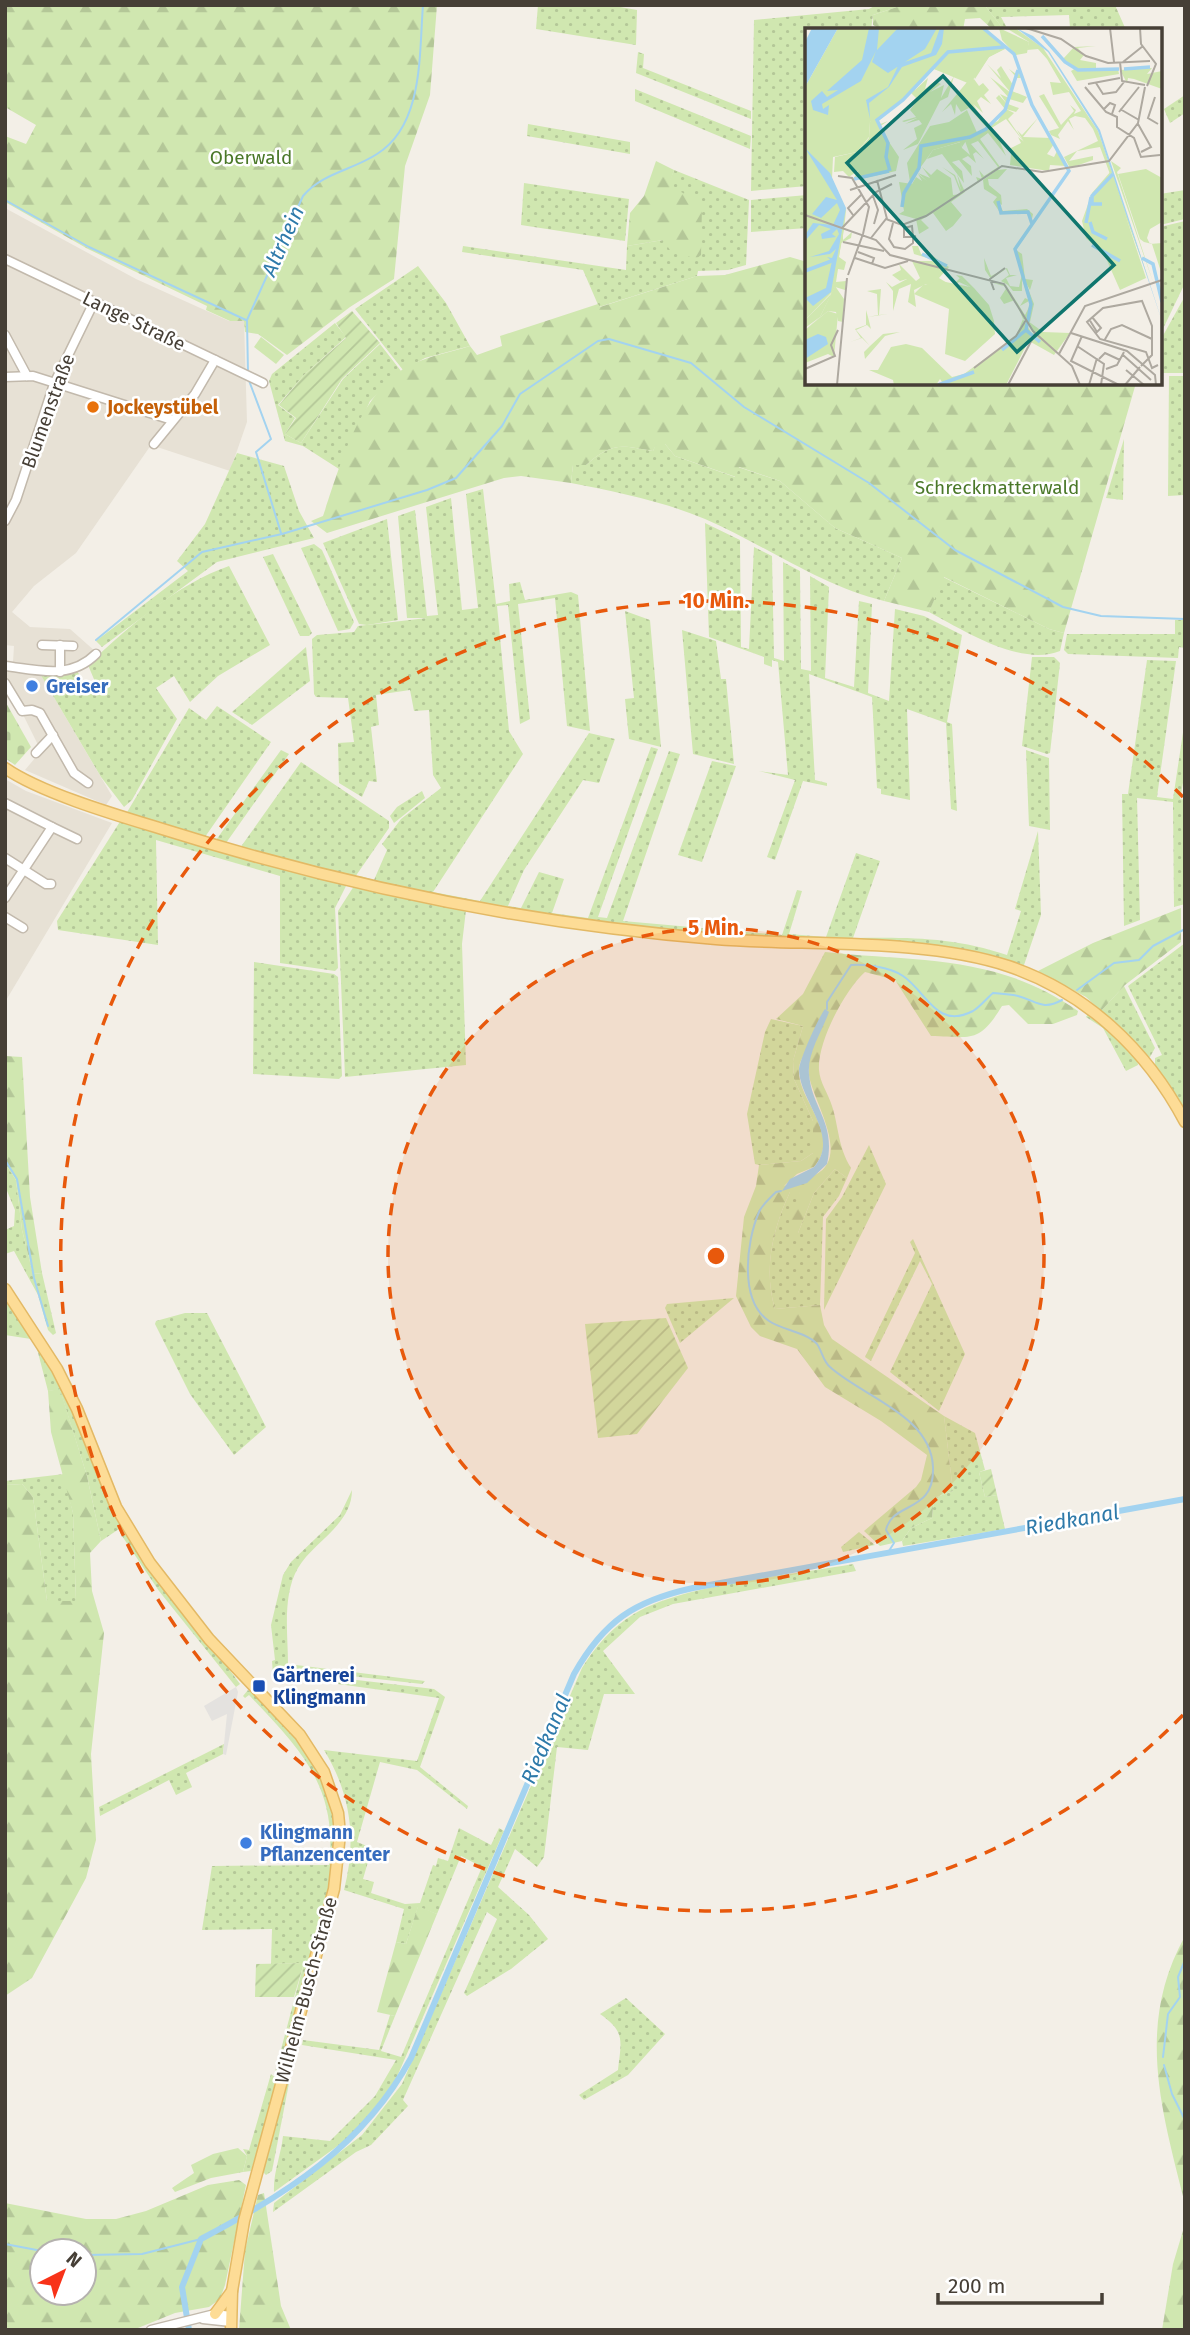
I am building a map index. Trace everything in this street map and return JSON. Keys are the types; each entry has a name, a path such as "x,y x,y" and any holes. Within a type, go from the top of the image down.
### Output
{"main road":[{"path":"5,768 29,781 132,820 302,870 519,914 695,937 942,952 1007,966 1059,989 1088,1007 1115,1029 1160,1079 1185,1122"},
{"name":"Wilhelm-Busch-Straße","path":"5,1289 57,1370 126,1524 189,1615 315,1755 332,1789 340,1834 334,1889 244,2221 232,2291 231,2322"},
{"path":"215,2314 232,2291"}],"street":[{"name":"Lange Straße","path":"5,259 263,383"},
{"name":"Blumenstraße","path":"5,522 16,500 54,384 94,302"},
{"path":"5,335 27,376"},
{"path":"155,444 195,394 215,360"},
{"path":"5,377 27,376 172,420"},
{"path":"42,645 73,646"},
{"path":"60,645 60,672"},
{"path":"5,666 60,672 83,665 96,654"},
{"path":"5,683 20,709 40,713 74,773 88,783"},
{"path":"36,753 53,735"},
{"path":"5,803 77,839"},
{"path":"5,898 52,827"},
{"path":"5,858 46,884 51,884"},
{"path":"5,917 23,928"},
{"path":"150,2330 179,2320 215,2314 231,2322"},
{"path":"196,2318 231,2322"}],"shaded area":[{"path":"5,208 136,279 229,321 244,321 247,422 230,471 151,445 76,553 34,586 12,612 30,627 70,629 96,652 70,668 13,662 14,646 5,645"},
{"path":"8,670 39,672 112,796 106,805 25,770 41,751 5,678"},
{"path":"5,779 26,791 112,823 5,1002"},
{"path":"236,1687 238,1692 226,1755 223,1754 227,1714 212,1721 204,1706"}],"green space":[{"name":"Oberwald","path":"5,5 437,5 430,95 405,166 394,279 350,307 287,355 258,334 245,332 244,321 230,321 206,310 207,306 88,249 5,202 5,136 26,144 36,125 5,107"},
{"path":"538,5 609,5 637,10 636,45 536,29"},
{"path":"876,5 903,5 873,15 871,28 805,28 805,186 751,191 754,20 869,9"},
{"path":"903,5 986,7 1001,26 991,28 980,18 965,19 963,28 878,28 873,25 873,15"},
{"path":"980,5 1115,5 1125,28 1070,28 1069,15 1001,17 1007,28 1002,28 986,7"},
{"path":"638,52 644,54 643,68 751,111 751,119 636,73"},
{"path":"635,89 751,136 750,149 635,101"},
{"path":"1185,95 1185,113 1170,123 1164,109"},
{"path":"528,124 630,142 630,154 527,136"},
{"path":"656,161 674,170 669,185 702,204 701,255 696,259 670,250 663,240 627,246 630,213 644,196"},
{"path":"674,170 749,200 746,265 728,270 698,271 697,276 599,307 583,270 462,252 463,246 626,270 627,246 663,240 668,185"},
{"path":"524,183 629,199 625,241 521,225"},
{"path":"1185,190 1185,219 1162,225 1162,194"},
{"path":"805,195 805,228 751,232 751,200"},
{"path":"1185,221 1185,283 1162,331 1162,227"},
{"name":"Schreckmatterwald","path":"790,257 805,261 805,385 1135,385 1064,633 1049,629 944,577 929,612 884,601 902,558 835,528 780,481 739,467 736,477 675,456 665,444 656,445 653,451 624,447 610,449 586,465 573,465 571,483 521,476 504,478 327,533 311,521 323,516 345,452 365,410 394,376 412,364 470,346 477,355 502,346 500,336 598,304 600,307 697,276 725,275"},
{"path":"418,266 446,303 470,346 425,358 403,370 355,309"},
{"path":"1185,296 1185,373 1162,373 1162,337"},
{"path":"352,311 380,343 342,379 301,443 285,434 296,418 279,405 304,375 346,338 336,323"},
{"path":"335,323 346,337 304,375 278,405 295,418 285,434 301,443 343,379 380,344 401,371 370,401 339,469 303,446 285,441 269,381 272,374"},
{"path":"261,337 284,355 276,364 254,347"},
{"path":"1169,376 1185,376 1185,495 1168,496"},
{"path":"1124,439 1123,500 1106,498"},
{"path":"656,444 665,444 675,456 735,477 738,467 780,481 835,528 902,558 884,601 838,586 705,519 639,498 571,483 573,465 586,465 603,452 617,447 653,451"},
{"path":"237,453 284,466 299,511 314,538 217,562 102,647 96,641 188,571 177,561 205,524"},
{"path":"483,489 496,604 510,601 509,584 520,582 525,600 571,592 578,595 590,731 567,726 555,598 518,604 530,719 520,724 508,605 497,606 509,731 523,754 433,892 480,901 589,733 615,739 599,783 583,780 524,870 508,906 521,908 539,872 564,879 552,913 588,918 651,747 658,749 598,917 607,918 669,751 680,754 623,921 782,935 797,890 802,891 789,934 826,937 856,853 880,861 853,938 931,939 1007,955 1021,911 1015,909 1038,831 1041,915 1023,968 973,954 650,929 477,905 358,878 360,876 374,880 387,850 382,844 401,819 441,788 433,775 429,710 414,711 410,690 376,695 379,725 371,727 377,782 369,781 362,797 339,783 338,743 354,742 348,698 316,697 314,694 312,639 317,635 354,632 358,626 427,618 407,618 398,516 415,510 427,616 438,615 426,507 451,498 462,610 478,608 466,494"},
{"path":"387,519 398,620 359,624 323,543"},
{"path":"705,523 740,540 741,647 749,649 754,547 772,556 774,658 784,661 783,562 800,571 801,669 811,671 810,576 829,587 825,678 854,687 859,601 872,604 868,693 889,701 895,609 924,616 962,635 947,722 952,724 957,811 951,809 946,723 907,709 910,800 881,794 881,789 877,788 872,697 809,674 815,780 827,783 827,786 803,781 775,860 767,857 795,780 759,771 788,775 778,662 772,660 772,667 764,664 764,657 709,637"},
{"path":"314,544 322,550 354,622 350,629 338,631 301,548"},
{"path":"273,554 312,633 309,636 300,636 263,557"},
{"path":"229,566 270,645 218,676 190,702 174,676 156,688 177,719 132,800 124,807 101,777 39,672 77,670 85,688 96,684 88,665 120,636 172,595"},
{"path":"943,577 1049,629 1064,633 1060,651 1044,655 1010,650 992,644 929,612"},
{"path":"625,611 650,620 661,747 629,739 625,699 634,698"},
{"path":"1175,620 1185,620 1185,648 1179,647 1178,658 1068,654 1064,650 1067,634 1175,634"},
{"path":"682,630 716,641 721,679 726,679 734,764 693,754"},
{"path":"306,647 310,681 252,725 232,712"},
{"path":"1032,657 1054,657 1060,663 1050,753 1047,754 1022,746"},
{"path":"1147,660 1176,661 1157,797 1173,799 1185,719 1185,772 1180,799 1185,800 1185,904 1174,907 1173,802 1137,798 1140,920 1124,926 1122,794 1128,794"},
{"path":"5,701 31,747 15,765 5,758"},
{"path":"217,706 271,742 205,837 216,840 281,750 289,754 226,843 240,848 301,762 389,821 389,828 355,877 239,849 126,814 189,708 206,720"},
{"path":"1026,750 1049,758 1050,830 1029,826"},
{"path":"712,761 736,766 702,862 678,855"},
{"path":"422,791 425,798 394,823 390,816 397,807"},
{"path":"121,820 347,884 335,908 338,968 335,971 280,963 280,876 156,840 158,945 58,930 57,921"},
{"path":"354,886 466,910 462,944 466,1065 345,1077 338,911"},
{"path":"1181,908 1181,942 1125,985 1101,1011 1086,997 1038,971 1093,943"},
{"path":"1185,943 1185,1115 1155,1068 1155,1058 1162,1055 1128,986"},
{"path":"825,952 925,960 987,970 1017,979 1078,1011 1077,1015 1053,1024 1028,1024 1009,1005 1002,1006 987,1027 973,1036 931,1036 895,980 865,972 849,991 827,1031 819,1070 851,1168 847,1178 835,1169 814,1193 798,1233 787,1229 800,1192 790,1192 775,1234 770,1279 775,1309 820,1305 824,1325 832,1339 944,1416 953,1491 934,1498 932,1518 911,1528 902,1541 880,1546 864,1531 916,1487 921,1480 927,1455 881,1421 825,1387 797,1349 760,1336 751,1327 736,1296 744,1217 756,1186 759,1165 801,1161 813,1153 813,1121 794,1079 793,1061 803,1026 776,1019 803,994","holes":["810,1042 809,1075 827,1128 830,1155 825,1167 815,1175 784,1186 797,1174 814,1167 822,1155 821,1130 800,1080 799,1068"]},
{"path":"254,962 334,974 338,977 342,1076 339,1079 253,1074"},
{"path":"1124,986 1155,1048 1150,1057 1145,1056 1100,1012"},
{"path":"1089,1012 1137,1057 1138,1065 1126,1071 1103,1028 1086,1017"},
{"path":"771,1019 803,1026 793,1061 794,1079 813,1121 813,1153 801,1161 759,1165 755,1164 747,1114 765,1032"},
{"path":"5,1056 22,1057 30,1197 42,1273 33,1274 22,1230 16,1180 5,1163"},
{"path":"869,1145 886,1184 824,1310 826,1219 842,1197"},
{"path":"5,1163 16,1180 22,1230 33,1274 42,1273 56,1333 53,1335 48,1330 38,1295 14,1251 5,1254 5,1230 14,1226 15,1210 5,1186"},
{"path":"835,1169 847,1178 839,1196 823,1217 820,1305 775,1309 770,1264 775,1234 790,1192 800,1192 798,1233 814,1193"},
{"path":"913,1239 965,1354 939,1411 890,1372 932,1284 920,1261 871,1361 865,1357 915,1253 910,1242"},
{"path":"5,1295 32,1335 31,1339 5,1335"},
{"path":"734,1298 680,1343 665,1308 667,1304"},
{"path":"185,1313 207,1313 266,1427 234,1455 190,1394 155,1324 156,1321"},
{"path":"666,1318 688,1368 637,1434 598,1438 585,1324"},
{"path":"36,1345 66,1393 121,1523 119,1529 101,1541 87,1476 60,1390 48,1391"},
{"path":"60,1389 87,1476 101,1541 90,1553 92,1591 104,1633 91,1754 96,1840 86,1878 32,1978 5,1996 5,1485 22,1484 33,1497 47,1601 76,1601 73,1513 51,1432 48,1391"},
{"path":"944,1416 975,1433 985,1470 979,1472 985,1497 997,1495 1005,1529 903,1546 902,1541 911,1528 932,1518 934,1498 953,1491"},
{"path":"991,1469 997,1495 985,1497 979,1472"},
{"path":"64,1474 73,1513 76,1601 47,1601 33,1497 22,1484 5,1485 5,1481"},
{"path":"352,1490 346,1513 305,1559 293,1579 287,1615 288,1664 425,1681 422,1684 288,1669 288,1672 434,1689 445,1697 420,1767 468,1806 467,1809 417,1770 380,1762 357,1842 372,1848 363,1879 374,1882 371,1893 405,1904 420,1903 433,1865 436,1866 438,1858 448,1861 459,1828 491,1845 499,1828 504,1831 396,2079 370,2117 350,2137 274,2192 283,2136 330,2141 375,2096 396,2060 302,2045 303,2040 379,2050 390,2015 395,2016 381,2051 401,2057 482,1867 461,1856 437,1914 418,1907 406,1944 396,1942 404,1909 344,1890 350,1853 349,1818 340,1783 324,1750 417,1761 439,1698 273,1675 272,1661 275,1660 271,1625 283,1575 291,1562 340,1515"},
{"path":"123,1530 240,1684 236,1687 159,1591 120,1533"},
{"path":"859,1532 875,1545 843,1552 841,1547"},
{"path":"853,1564 856,1571 673,1604 640,1617 603,1651 635,1694 604,1694 588,1750 557,1747 544,1857 537,1867 515,1849 498,1887 529,1915 548,1939 511,1969 467,1996 464,1993 497,1919 487,1912 403,2100 408,2106 371,2145 356,2152 273,2212 274,2203 362,2135 402,2084 582,1668 605,1638 634,1614 680,1595 739,1582"},
{"path":"248,1690 270,1708 310,1756 324,1782 332,1807 335,1833 334,1859 323,1915 281,2069 275,2072 304,1963 271,1964 272,1929 202,1930 212,1866 329,1865 330,1837 321,1791 312,1771 284,1733 249,1695 245,1698 243,1696"},
{"path":"224,1744 223,1754 186,1773 192,1787 176,1795 169,1780 100,1816 99,1807"},
{"path":"418,1906 437,1914 395,2016 377,2012 396,1942 406,1944"},
{"path":"1185,1936 1185,2204 1162,2102 1157,2036 1161,2003 1170,1970"},
{"path":"304,1963 294,1997 255,1997 256,1964"},
{"path":"626,1998 665,2034 628,2075 584,2100 579,2095 618,2070 620,2038 614,2026 600,2014"},
{"path":"271,2074 278,2080 251,2171 243,2172 247,2156 243,2149 249,2150"},
{"path":"286,2077 290,2078 272,2171 266,2175 261,2170"},
{"path":"238,2148 247,2156 243,2172 211,2178 175,2192 172,2188 194,2173 191,2165 213,2154"},
{"path":"239,2180 246,2185 220,2299 209,2307 175,2313 133,2330 5,2330 5,2203 86,2219 116,2219 146,2211 208,2185"},
{"path":"264,2193 281,2306 291,2330 239,2330 245,2251 258,2195"},
{"path":"1185,2224 1185,2330 1162,2330 1173,2264"}],"water":[{"path":"825,1009 829,1012 813,1051 809,1074 814,1097 826,1126 829,1150 827,1164 807,1183 782,1191 790,1179 814,1167 821,1155 821,1131 805,1093 799,1069"}],"waterway":[{"name":"Altrhein","path":"248,373 247,320 303,196 319,182 377,154 392,141 403,125 416,87 423,5"},
{"path":"5,200 89,247 246,320"},
{"path":"96,640 202,552 282,534 427,490 456,478 502,426 520,394 598,341 609,339 691,363 744,407 869,483 955,550 1063,607 1101,616 1185,619"},
{"path":"248,378 271,439 256,452 281,533"},
{"path":"1077,990 1114,963 1139,960 1153,946 1185,929"},
{"path":"827,1009 827,1002 851,965 878,967 898,973 933,1007 950,1016 960,1016 973,1011 993,993 1018,996 1044,1005 1062,1000"},
{"path":"5,1160 17,1179 34,1278 48,1326"},
{"path":"781,1191 776,1192 760,1209 751,1239 749,1286 759,1312 774,1324 817,1344 830,1367 908,1420 921,1434 929,1449 933,1467 932,1482 921,1500 890,1521 886,1530 894,1543 887,1554"},
{"name":"Riedkanal","path":"189,2330 182,2287 201,2239 293,2185 347,2142 392,2089 411,2058 574,1674 609,1627 637,1607 654,1599 693,1588 1185,1499"},
{"path":"1163,2057 1168,2014 1180,1997 1178,1977 1185,1960"},
{"path":"1164,2065 1172,2094 1185,2120"},
{"path":"1185,2155 1185,2168"},
{"path":"98,2255 142,2254 201,2239"},
{"path":"5,2244 28,2248"}],"place":[{"name":"Jockeystübel","path":"93,407"},
{"name":"Greiser","path":"32,686"},
{"name":"Gärtnerei Klingmann","path":"259,1686"},
{"name":"Klingmann Pflanzencenter","path":"246,1843"}]}
